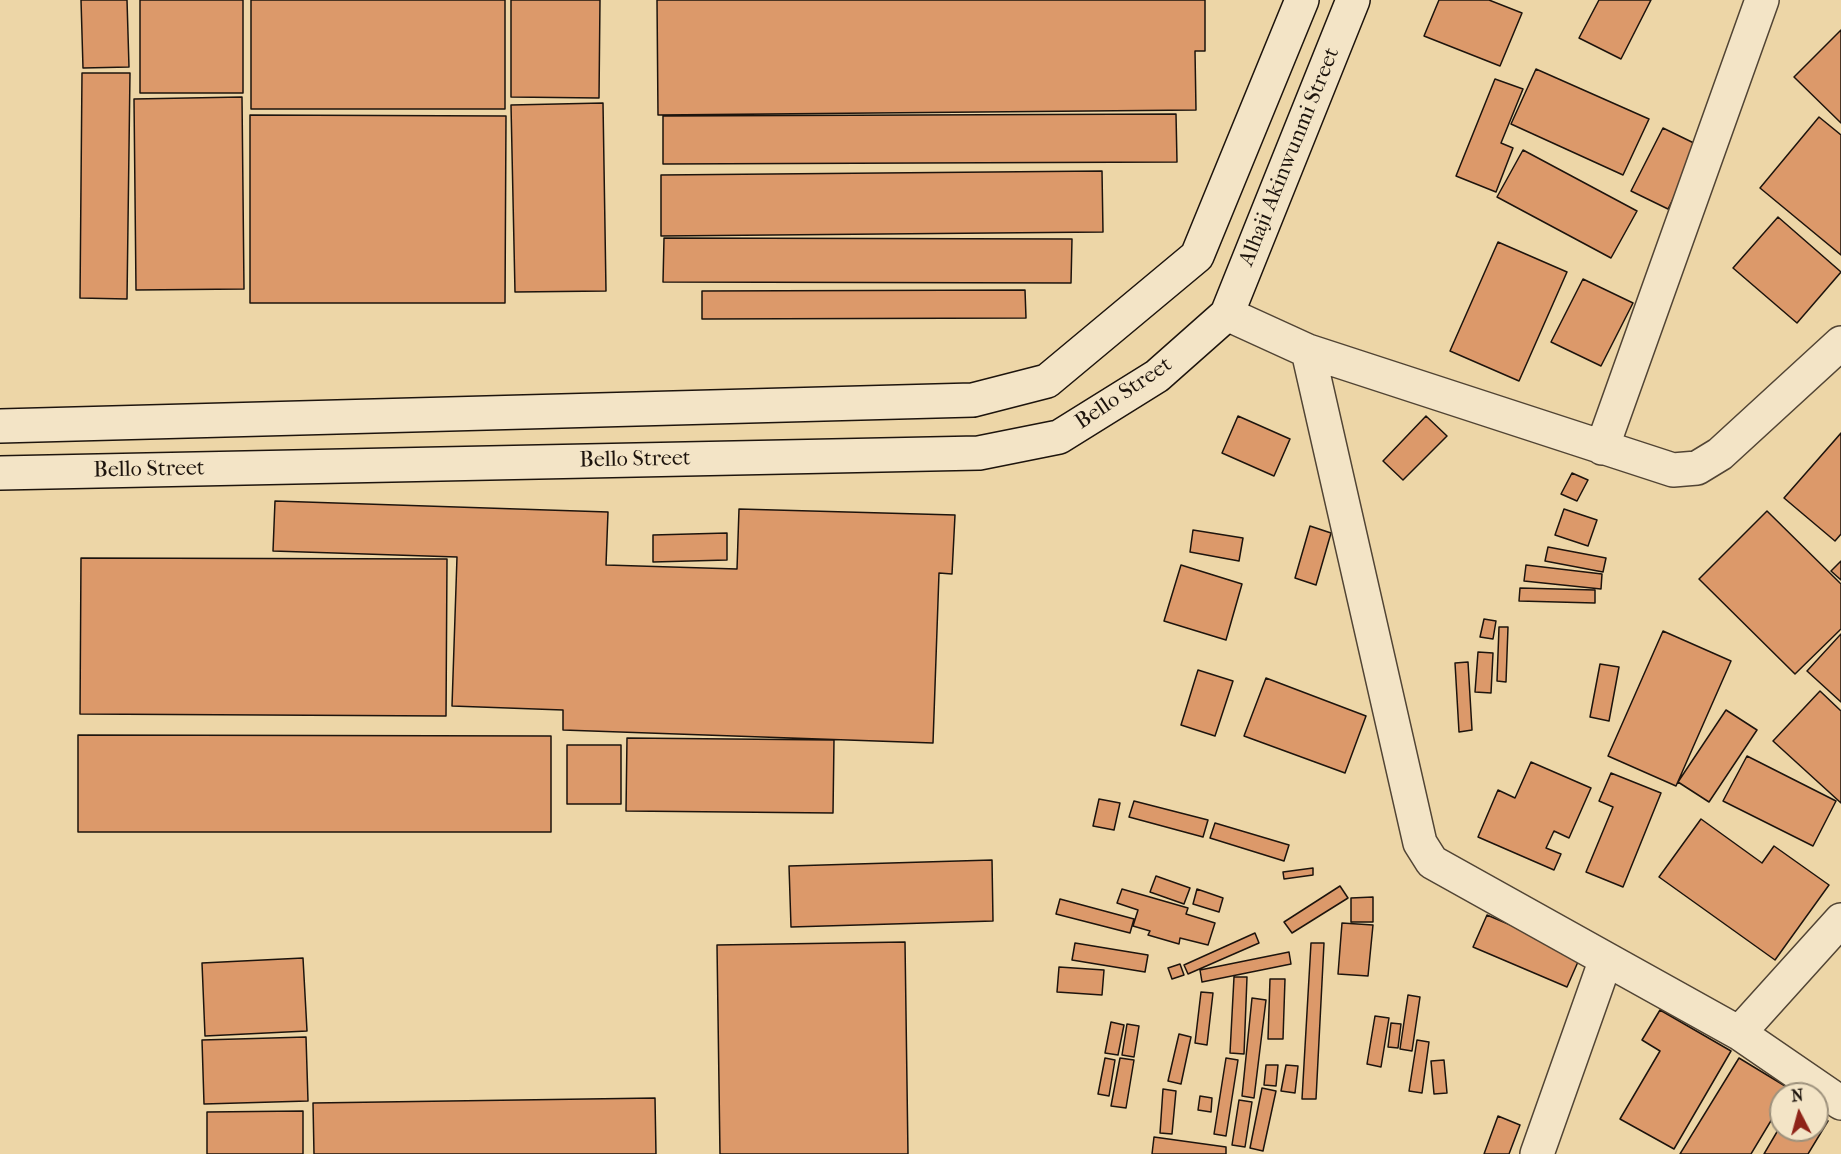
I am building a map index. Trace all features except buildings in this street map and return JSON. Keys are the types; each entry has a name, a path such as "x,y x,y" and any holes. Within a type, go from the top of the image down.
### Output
{"street":[{"path":"0,426 973,400 1047,381 1197,256 1302,0"},
{"name":"Alhaji Akinwunmi Street","path":"1227,314 1353,0"},
{"path":"1602,448 1762,0"},
{"path":"1227,314 1308,351 1672,470 1697,468 1720,454 1841,343"},
{"name":"Bello Street","path":"0,473 979,453 1059,437 1156,376 1227,314"},
{"path":"1308,351 1420,843 1432,862 1739,1033 1841,1103"},
{"path":"1739,1033 1841,920"},
{"path":"1537,1154 1606,959"}]}
